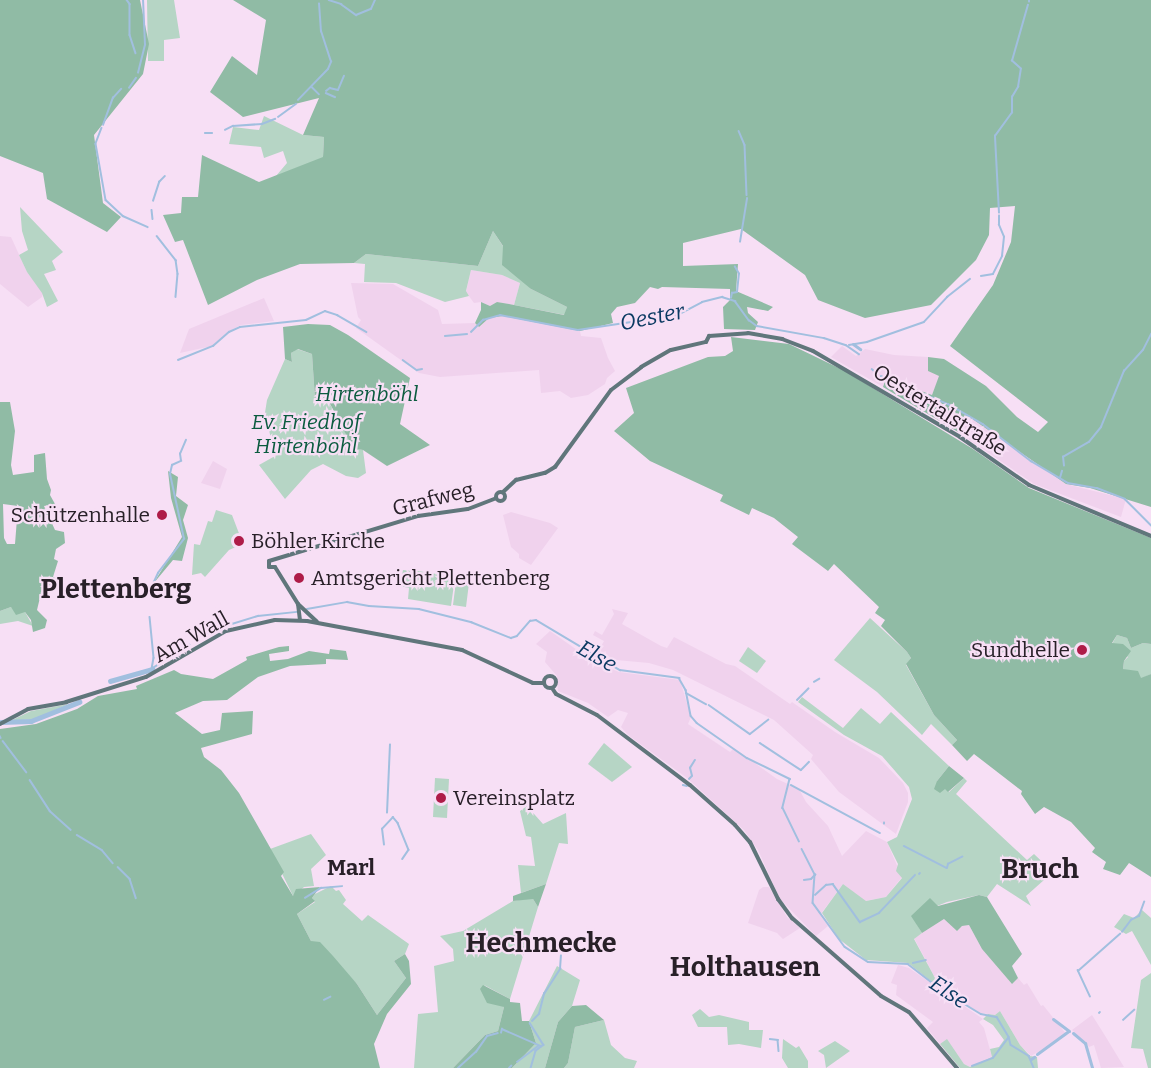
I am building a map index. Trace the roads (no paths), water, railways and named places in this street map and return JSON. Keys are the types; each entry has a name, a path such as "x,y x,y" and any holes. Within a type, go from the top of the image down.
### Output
{"main road":[{"name":"Oestertalstraße","path":"556,466 617,384 665,353 706,342 709,336 758,334 797,344 884,390 914,412 960,437 1029,485 1151,536"},
{"name":"Grafweg","path":"298,604 275,567 275,561 418,516 462,510 496,498 497,493 503,492 516,480 545,473 556,466"},
{"path":"298,604 318,623"},
{"path":"298,604 300,620"},
{"path":"300,620 304,616 303,610"},
{"name":"Am Wall","path":"0,724 28,709 66,702 155,674 226,631 262,621 300,620 462,650 533,683 544,683"},
{"path":"552,688 556,683 554,677 548,677 544,683 556,694 604,720 690,785 735,825 751,844 778,898 792,918 864,982 909,1012 957,1068"}],"waterway":[{"path":"127,0 130,4 130,35 136,53"},
{"path":"138,73 145,45 143,0"},
{"path":"329,0 341,4 356,15 371,9 375,0"},
{"path":"298,100 328,69 331,62 321,32 319,4"},
{"path":"999,213 995,136 1012,113 1012,97 1018,87 1021,69 1012,61 1028,5"},
{"path":"326,91 330,88 338,90 344,76"},
{"path":"129,88 136,78"},
{"path":"312,87 319,94"},
{"path":"103,125 113,98 121,89"},
{"path":"326,93 335,97"},
{"path":"278,117 296,104"},
{"path":"225,130 233,126 262,124 275,119"},
{"path":"102,128 96,144 106,200 123,216 148,227"},
{"path":"739,131 745,145 747,195"},
{"path":"205,133 212,133"},
{"path":"153,201 159,182 165,176"},
{"path":"740,242 747,199"},
{"path":"152,210 153,219"},
{"path":"981,276 993,274 1002,256 1004,237 999,225 999,216"},
{"path":"157,236 176,260 178,274 176,297"},
{"path":"731,298 732,293 737,292 739,274 735,267"},
{"path":"849,345 867,342 924,322 947,297 970,279"},
{"name":"Oester","path":"471,332 483,320 500,315 578,330 678,315 702,302 722,297 735,301 749,320 757,326 824,338 846,345 859,354"},
{"name":"Oester","path":"178,360 213,346 229,332 240,327 306,320 325,311 337,315 366,332"},
{"name":"Oester","path":"445,336 467,334"},
{"path":"1064,466 1063,457 1089,442 1101,427 1124,371 1143,350 1151,334"},
{"path":"853,344 860,349"},
{"name":"Oester","path":"403,360 417,370 422,369"},
{"name":"Oester","path":"872,369 878,374"},
{"name":"Oester","path":"881,376 948,404 983,424 1031,461 1068,483 1097,488 1125,499 1151,525"},
{"name":"Oester","path":"152,586 158,573 184,539 170,474 172,465 181,461 180,454 186,440"},
{"name":"Oester","path":"1060,478 1062,471"},
{"name":"Else","path":"307,609 347,602 369,606 419,609 471,622 511,638 517,636 530,621 536,620 620,670 679,678 686,690 691,716 697,723 747,758 790,779 783,808 799,841"},
{"name":"Else","path":"203,636 219,628 258,616 297,612"},
{"name":"Oester","path":"150,617 154,658 152,669"},
{"name":"Else","path":"153,668 189,645"},
{"name":"Else","path":"110,681 152,669"},
{"path":"814,682 819,679"},
{"path":"797,700 808,689"},
{"path":"686,693 706,704"},
{"name":"Else","path":"1,722 31,721 79,702"},
{"path":"709,705 750,734 768,720"},
{"path":"3,741 26,772"},
{"path":"760,743 801,770 809,762"},
{"path":"387,813 390,745"},
{"name":"Hechmecke","path":"689,779 692,776 690,768 695,760"},
{"path":"30,780 50,811 71,830"},
{"name":"Hechmecke","path":"683,785 687,786"},
{"path":"791,785 880,833"},
{"path":"384,845 382,829 393,817 398,823 409,850 403,859"},
{"path":"77,835 102,850 113,863"},
{"path":"904,846 947,868 948,864 962,857"},
{"name":"Else","path":"802,849 815,875 813,903 845,947 868,962 908,964 943,991 981,1014 997,1017 1011,1045 1029,1056 1034,1068"},
{"path":"118,867 130,879 136,898"},
{"path":"804,880 811,879 815,875"},
{"path":"815,895 826,885 833,884 860,922 879,913 915,875"},
{"path":"305,898 321,888 342,886"},
{"path":"1122,932 1131,920 1139,916 1144,902"},
{"path":"1090,997 1078,971 1120,934"},
{"name":"Hechmecke","path":"532,1021 539,1014 544,994 560,969 561,956"},
{"path":"913,963 926,960"},
{"path":"324,1000 330,997"},
{"path":"1123,1020 1134,1010"},
{"path":"1037,1054 1069,1031 1053,1019"},
{"name":"Hechmecke","path":"530,1023 544,1045 536,1051 531,1068"},
{"path":"501,1033 502,1029 541,1046"},
{"path":"458,1068 476,1052 487,1036 498,1033"},
{"path":"1073,1033 1085,1043 1092,1068"},
{"path":"972,1066 993,1058 1008,1038"},
{"path":"770,1039 778,1040 779,1051"},
{"path":"517,1062 538,1046"}],"place":[{"name":"Schützenhalle","path":"162,515"},
{"name":"Böhler Kirche","path":"239,541"},
{"name":"Amtsgericht Plettenberg","path":"299,578"},
{"name":"Sundhelle","path":"1082,650"},
{"name":"Vereinsplatz","path":"441,798"}],"district":[{"name":"Plettenberg","path":"116,590"},
{"name":"Marl","path":"351,868"},
{"name":"Bruch","path":"1040,870"},
{"name":"Hechmecke","path":"541,944"},
{"name":"Holthausen","path":"745,968"}],"park label":[{"name":"Hirtenböhl","path":"367,394"},
{"name":"Ev. Friedhof Hirtenböhl","path":"306,434"}]}
